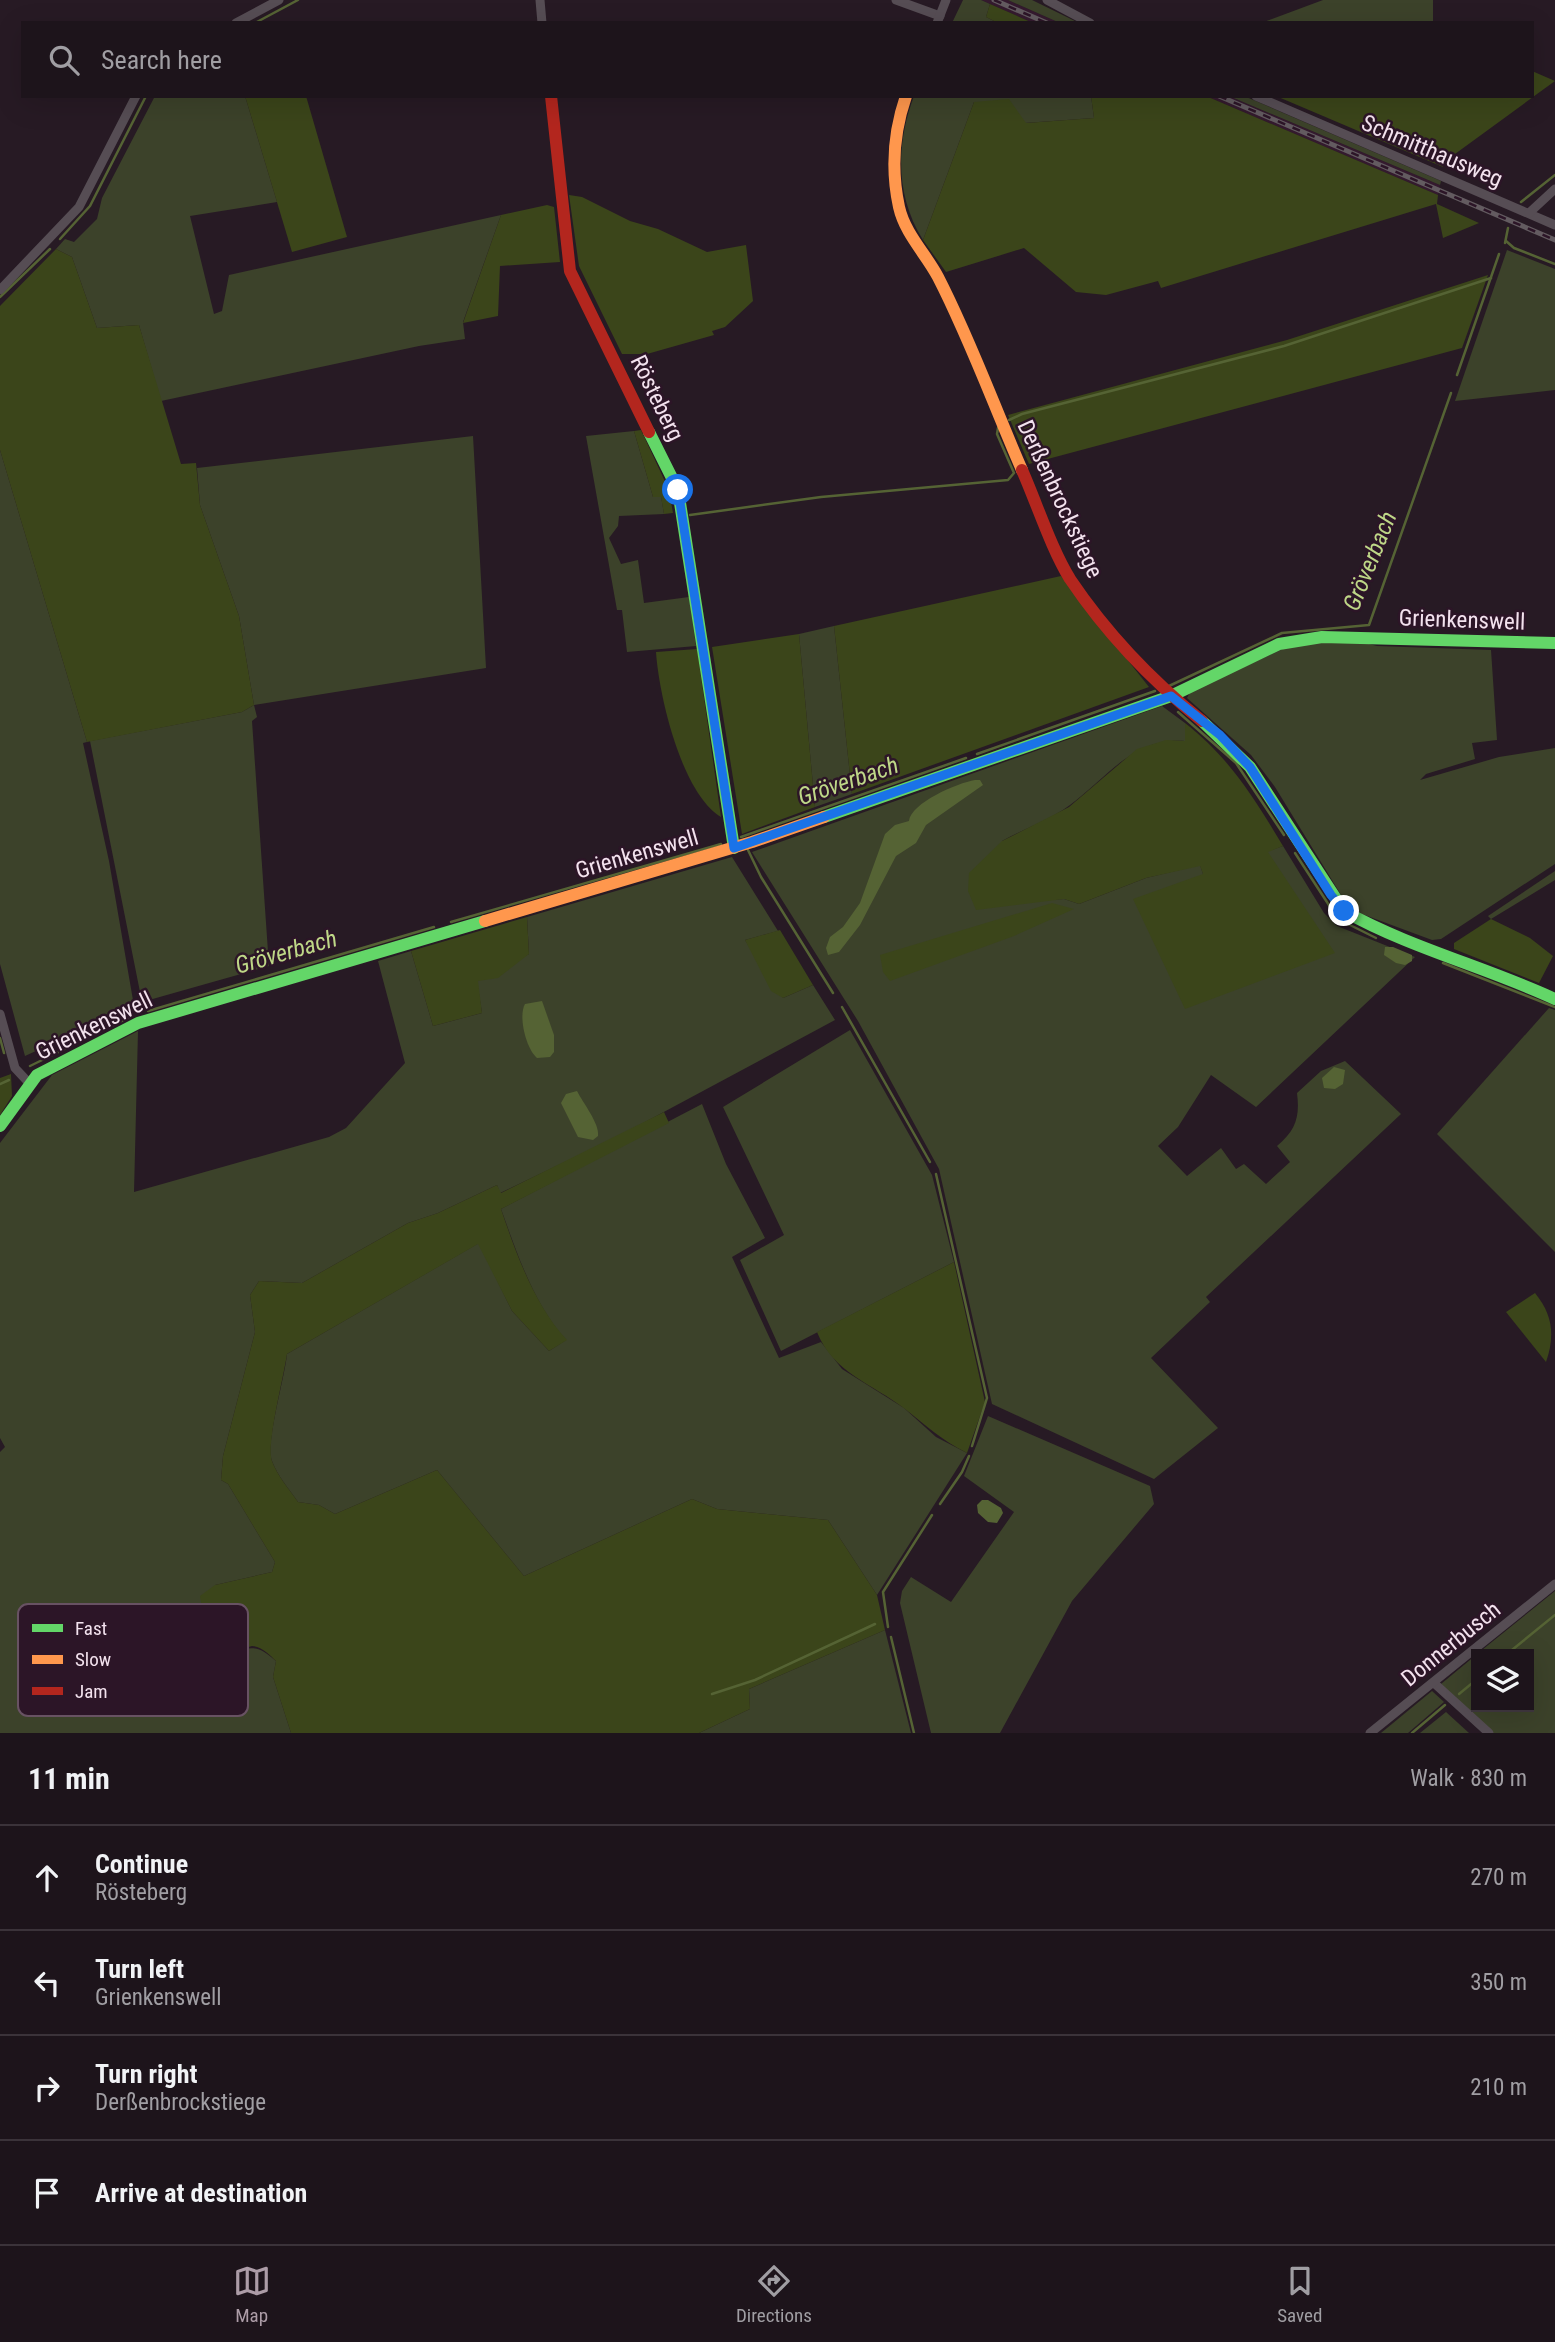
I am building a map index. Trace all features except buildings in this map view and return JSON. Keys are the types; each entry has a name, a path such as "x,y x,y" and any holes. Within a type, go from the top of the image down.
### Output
{"street":[{"path":"240,21 279,0"},
{"path":"540,0 542,21"},
{"path":"895,0 938,19 946,0"},
{"path":"1047,0 1086,21"},
{"path":"0,290 79,207 135,98"},
{"name":"Rösteberg","path":"551,98 570,271 678,490 734,848"},
{"name":"Derßenbrockstiege","path":"905,98 897,122 894,159 899,208 908,230 938,277 1069,577 1124,650 1171,696 1220,735 1250,767 1331,895 1344,911 1367,924 1508,977 1555,999"},
{"name":"Schmitthausweg","path":"1261,98 1555,225"},
{"path":"1529,213 1555,189"},
{"name":"Grienkenswell","path":"0,1126 29,1083 48,1068 149,1019 734,848 1171,696 1269,648 1307,637 1555,643"},
{"path":"0,1014 15,1068 29,1083"},
{"name":"Donnerbusch","path":"1370,1733 1555,1584"},
{"path":"1434,1683 1489,1733"}],"shaded area":[{"path":"963,0 981,0 990,4 986,17 994,21 953,21"},
{"path":"981,0 1008,0 1055,21 1028,21"},
{"path":"1008,0 1032,0 1075,21 1055,21"},
{"path":"1323,0 1433,0 1433,21 1266,21"},
{"path":"990,4 1028,21 994,21 986,17"},
{"path":"1534,72 1555,81 1534,96"},
{"path":"154,98 246,98 277,202 190,216 214,314 222,311 229,275 501,215 463,322 465,339 419,346 161,401 139,325 97,328 72,257 56,249 65,239 74,242 97,219 102,198"},
{"path":"246,98 307,98 347,237 292,252"},
{"path":"913,98 1091,98 1094,118 1025,123 974,102 923,240 907,205 903,187 902,151"},
{"path":"1091,98 1211,98 1438,195 1437,204 1479,223 1443,238 1436,204 1161,288 1158,281 1106,295 1076,292 1024,248 946,272 923,240 974,102 1009,99 1026,123 1094,118"},
{"path":"1211,98 1234,98 1440,185 1438,195"},
{"path":"1234,98 1249,98 1441,181 1440,185"},
{"path":"1281,98 1532,98 1444,162 1443,167"},
{"path":"569,195 582,197 630,221 658,229 707,252 746,245 753,301 725,327 712,331 714,335 647,354 622,354 579,266"},
{"path":"547,205 554,207 560,262 500,266 498,316 463,323 501,215"},
{"path":"56,249 72,257 97,328 139,325 181,464 196,463 200,505 239,616 254,705 242,712 87,742 0,450 0,306"},
{"path":"1507,250 1555,269 1555,390 1455,401"},
{"path":"1488,275 1462,348 1029,464 1008,415 1287,340"},
{"path":"641,430 669,490 673,513 664,514 661,497 653,497 634,431"},
{"path":"634,431 653,497 661,496 664,514 619,516 618,526 609,538 621,564 638,560 644,603 689,597 696,646 627,652 622,610 617,610 586,436"},
{"path":"473,436 486,668 254,705 239,616 200,505 197,468"},
{"path":"0,450 87,742 83,743 109,861 134,1006 25,1056 0,964"},
{"path":"1061,576 1149,687 852,794 834,626"},
{"path":"834,626 852,794 815,807 799,634"},
{"path":"799,634 815,807 742,834 712,647"},
{"path":"1361,642 1377,646 1491,650 1497,740 1472,743 1475,759 1426,774 1420,780 1499,757 1555,748 1555,864 1441,939 1432,940 1362,914 1346,903 1275,787 1251,755 1187,698 1190,692 1296,643"},
{"path":"697,649 721,817 707,805 684,767 668,718 658,671 656,652"},
{"path":"254,705 257,717 252,721 269,966 142,1002 90,741 242,712"},
{"path":"1162,706 1185,723 1185,741 1167,741 1136,752 1062,810 1002,841 1031,901 1064,899 1079,904 1146,878 1200,865 1203,874 1283,846 1324,913 1337,926 1415,957 1256,1107 1211,1075 1178,1127 1158,1146 1187,1176 1221,1148 1236,1169 1244,1164 1266,1184 1290,1162 1277,1146 1289,1134 1295,1122 1297,1093 1321,1071 1345,1061 1401,1114 1206,1297 1210,1302 1151,1358 1218,1428 1154,1479 992,1404 939,1169 858,1021 752,852"},
{"path":"1185,723 1228,764 1262,812 1283,846 1268,852 1335,953 1185,1009 1133,899 1203,874 1200,866 1146,878 1079,904 1064,899 976,910 968,891 969,873 1002,841 1069,807 1137,749 1166,740 1185,741"},
{"path":"980,780 983,785 926,825 916,843 896,856 860,925 839,952 828,955 826,948 830,937 843,927 860,903 885,834 895,825 909,821 918,807 936,795"},
{"path":"732,857 778,931 745,940 783,998 813,985 835,1020 619,1136 500,1193 497,1185 438,1213 408,1223 302,1283 259,1281 250,1295 255,1332 223,1456 221,1480 228,1484 275,1562 272,1572 215,1585 222,1604 18,1604 18,1716 248,1716 249,1648 258,1649 276,1661 273,1677 291,1733 0,1733 0,1452 5,1447 0,1438 0,1143 52,1075 138,1031 134,1192 329,1137 346,1128 405,1063 378,961 411,951 433,1026 482,1013 477,981 529,954 527,917"},
{"path":"1555,871 1555,880 1491,919 1488,916"},
{"path":"1052,903 1074,909 1014,936 890,981 883,972 880,955"},
{"path":"527,917 529,954 498,978 478,981 482,1013 433,1026 411,951"},
{"path":"1491,919 1530,938 1553,956 1539,983 1454,949 1454,943"},
{"path":"780,930 813,985 783,998 771,991 745,940"},
{"path":"1385,947 1393,947 1412,955 1412,961 1405,965 1396,963 1384,955"},
{"path":"542,1001 554,1035 554,1052 550,1057 537,1058 527,1040 522,1016 525,1004"},
{"path":"1549,1008 1555,1010 1555,1252 1437,1134"},
{"path":"850,1030 932,1175 954,1262 781,1351 740,1260 784,1235 723,1107"},
{"path":"1334,1067 1345,1070 1343,1084 1335,1089 1324,1088 1322,1078"},
{"path":"11,1074 12,1096 0,1115 0,1078"},
{"path":"577,1091 598,1131 598,1136 593,1140 578,1137 561,1103 566,1094"},
{"path":"702,1104 726,1164 765,1238 732,1257 779,1358 821,1342 842,1369 904,1408 936,1437 967,1453 877,1595 828,1520 717,1509 692,1499 524,1576 437,1470 335,1514 319,1505 298,1502 277,1471 271,1452 273,1426 287,1354 479,1243 512,1311 549,1351 566,1340 536,1295 501,1209"},
{"path":"664,1112 669,1123 501,1209 536,1295 567,1340 549,1351 512,1311 478,1244 287,1354 271,1453 280,1477 298,1502 319,1505 335,1514 437,1470 524,1576 692,1499 717,1509 828,1520 877,1595 885,1630 749,1689 750,1709 699,1733 291,1733 273,1677 276,1661 255,1646 248,1647 248,1604 201,1604 200,1596 215,1585 272,1572 275,1562 228,1484 221,1480 223,1456 255,1332 250,1295 259,1281 302,1283 408,1223 438,1213 497,1185 501,1193"},
{"path":"954,1262 985,1402 967,1453 843,1368 824,1346 817,1332"},
{"path":"1535,1293 1546,1309 1551,1326 1551,1343 1546,1362 1506,1312"},
{"path":"988,1416 1150,1486 1154,1504 1072,1601 1000,1733 931,1733 900,1603 902,1591 911,1577 951,1602 1014,1512 964,1476"},
{"path":"982,1500 988,1500 1001,1508 1003,1513 997,1523 988,1522 978,1513 977,1505"},
{"path":"1555,1591 1555,1733 1493,1733 1441,1684 1471,1659 1471,1712 1534,1712 1534,1649 1483,1649"},
{"path":"885,1630 911,1733 699,1733 750,1709 749,1689"},
{"path":"1432,1691 1444,1702 1408,1733 1381,1733"},
{"path":"1446,1712 1469,1733 1420,1733"}],"waterway":[{"path":"259,21 298,0"},
{"path":"60,239 90,206 145,98"},
{"name":"Gröverbach","path":"1521,202 1555,175"},
{"name":"Gröverbach","path":"1505,243 1508,228"},
{"name":"Gröverbach","path":"1506,241 1514,248 1555,264"},
{"path":"0,297 50,249"},
{"name":"Gröverbach","path":"1457,375 1499,254"},
{"path":"1009,420 1022,414 1284,346 1491,278"},
{"name":"Gröverbach","path":"1169,686 1282,633 1369,625 1451,393"},
{"path":"690,515 821,497 1008,480 1014,473 997,434 998,428"},
{"name":"Gröverbach","path":"977,754 1155,691"},
{"path":"1178,712 1236,763 1284,835"},
{"name":"Gröverbach","path":"741,837 966,758"},
{"name":"Gröverbach","path":"451,922 721,844"},
{"path":"748,850 761,877 833,993"},
{"path":"1295,853 1338,919 1376,938"},
{"name":"Gröverbach","path":"148,1011 434,927"},
{"path":"1443,963 1555,1007"},
{"path":"842,1007 930,1162"},
{"name":"Gröverbach","path":"30,1066 130,1017"},
{"path":"0,1038 4,1053"},
{"name":"Gröverbach","path":"0,1084 9,1080"},
{"path":"936,1174 987,1398 972,1446"},
{"path":"940,1504 962,1472 969,1456"},
{"path":"888,1627 883,1592 932,1515"},
{"name":"Gröverbach","path":"1513,1649 1555,1615"},
{"path":"712,1694 755,1680 875,1624"},
{"path":"891,1637 914,1733"},
{"name":"Gröverbach","path":"1459,1694 1471,1684"},
{"name":"Gröverbach","path":"1412,1733 1445,1705"}],"railway":[{"path":"994,0 1042,21"},
{"path":"1224,98 1555,240"}],"traffic: fast":[{"path":"649,432 678,490 734,848"},
{"path":"824,817 1171,696 1279,644 1322,637 1555,643"},
{"path":"1202,721 1250,767 1344,911 1395,936 1555,999"},
{"path":"0,1126 37,1075 138,1023 485,921"}],"traffic: slow":[{"path":"905,98 895,151 895,179 902,217 950,300 1022,470"},
{"path":"485,921 752,842 824,817"}],"traffic: jam":[{"path":"551,98 570,271 649,432"},
{"path":"1022,470 1057,554 1084,599 1131,655 1202,721"}],"route":[{"path":"678,490 734,848 1171,696 1220,735 1250,767 1336,903 1344,911"}]}
